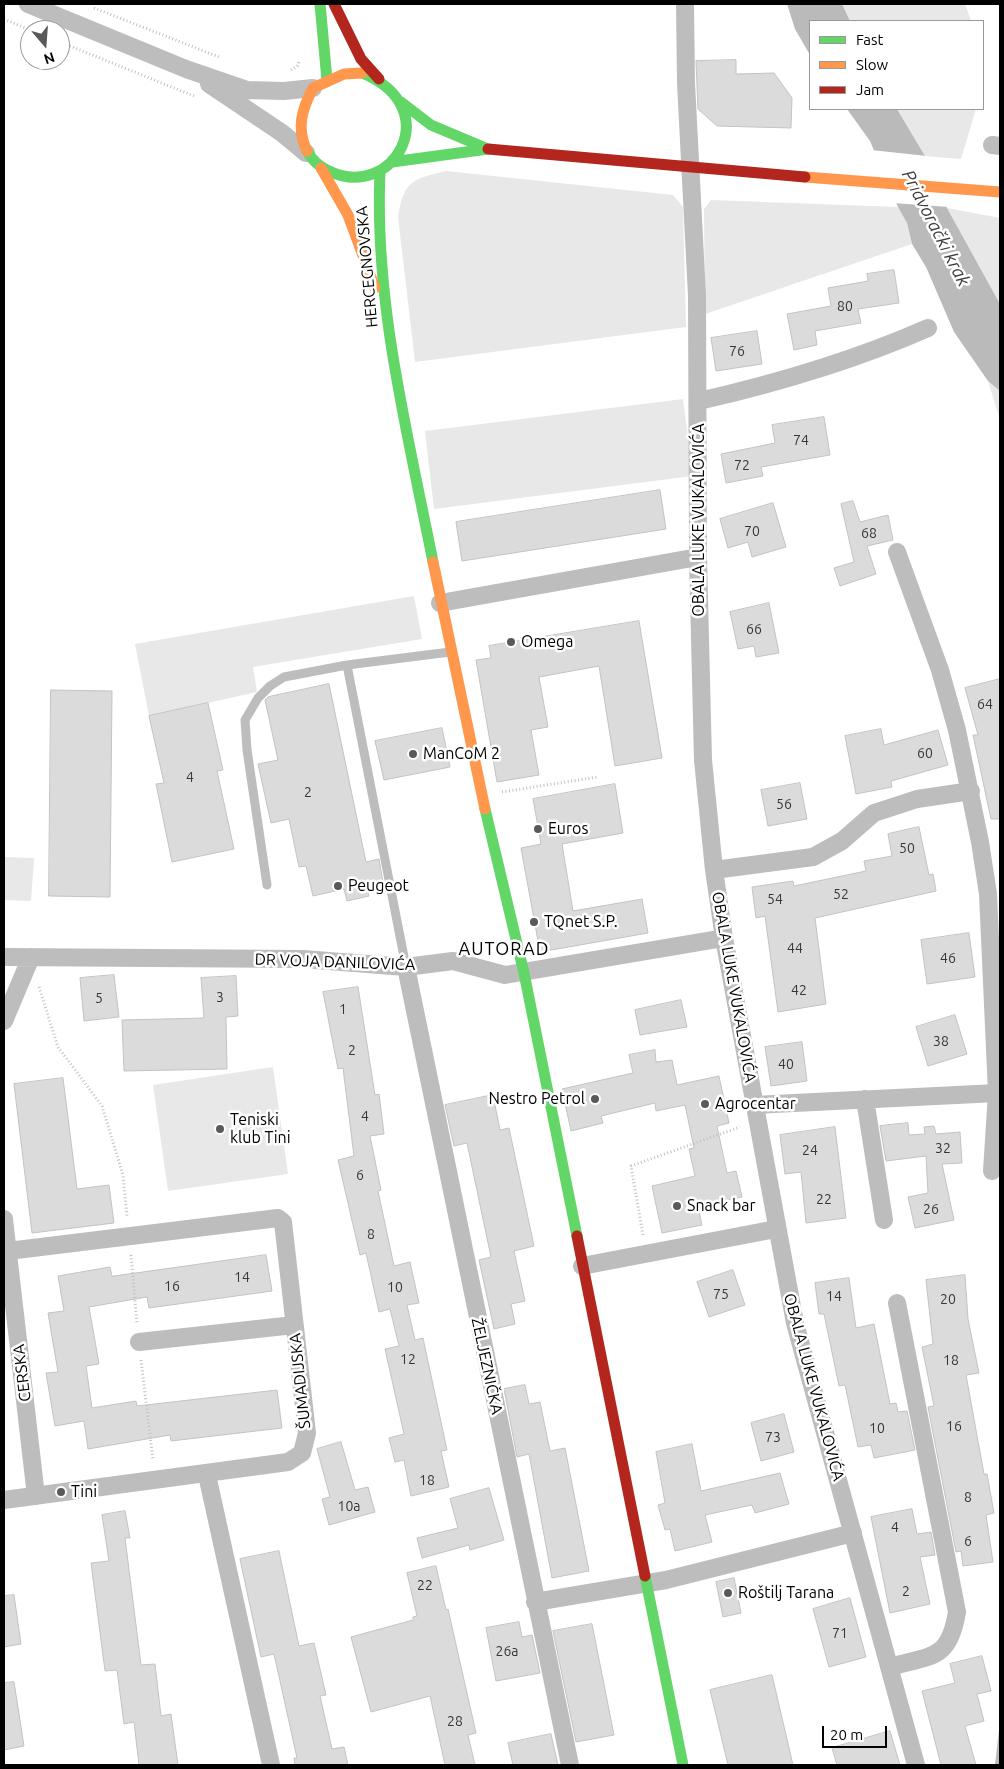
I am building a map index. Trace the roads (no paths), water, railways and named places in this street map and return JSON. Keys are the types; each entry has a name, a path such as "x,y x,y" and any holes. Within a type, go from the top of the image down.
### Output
{"street":[{"path":"28,4 186,69 247,90 284,91 320,84 344,74 362,73 379,79"},
{"path":"316,163 302,142 300,124 304,107 320,84 320,4"},
{"path":"334,4 361,59 419,119 435,128 488,149"},
{"name":"OBALA LUKE VUKALOVIĆA","path":"685,4 686,83 692,168 698,402 698,557 703,760 714,870 724,938 776,1229 795,1323 916,1765"},
{"path":"186,69 282,133 334,176 350,179 365,178 380,172 392,162 401,149 406,134 406,117 401,102"},
{"path":"392,162 488,149 692,168 997,192"},
{"name":"HERCEGNOVSKA","path":"316,163 348,215 361,244 389,334"},
{"name":"HERCEGNOVSKA","path":"380,172 378,218 389,334"},
{"path":"698,402 766,386 832,366 876,351 928,328"},
{"path":"389,334 450,652 473,761 524,973 683,1765"},
{"path":"897,552 940,670 971,791 988,894 997,1093 992,1171"},
{"path":"440,603 698,557"},
{"name":"OBALA LUKE VUKALOVIĆA","path":"714,870 813,857 842,841 874,813 917,799 971,791"},
{"name":"DR VOJA DANILOVIĆA","path":"4,957 302,959 406,967 453,961 505,975 724,938"},
{"path":"4,1021 31,958"},
{"name":"ŽELJEZNIČKA","path":"406,967 570,1765"},
{"name":"OBALA LUKE VUKALOVIĆA","path":"756,1113 865,1099 997,1093"},
{"path":"865,1099 884,1220"},
{"name":"ŠUMADIJSKA","path":"4,1500 208,1475 288,1462 302,1453 307,1433 283,1222 278,1218 8,1251"},
{"path":"4,1219 8,1251"},
{"path":"582,1266 776,1229"},
{"name":"CERSKA","path":"8,1251 36,1496"},
{"path":"889,1667 940,1652 947,1645 954,1632 957,1612 897,1304"},
{"path":"139,1342 294,1325"},
{"path":"208,1475 271,1765"},
{"path":"535,1602 646,1584 853,1532"}],"lane":[{"path":"267,885 247,750 245,720 258,698 284,676 347,665 450,652"},
{"path":"347,665 406,967"}],"water":[{"path":"787,4 842,4 850,20 809,20 809,53 795,29"},
{"name":"Pridvorački krak","path":"848,110 898,110 925,156 947,208 1000,304 1000,391 988,381 954,332 926,267 912,244 907,223 898,207 870,141"},
{"path":"1000,1721 1000,1765 995,1765"}],"place":[{"name":"Omega","path":"511,642"},
{"name":"ManCoM 2","path":"413,754"},
{"name":"Euros","path":"538,829"},
{"name":"Peugeot","path":"338,886"},
{"name":"TQnet S.P.","path":"534,922"},
{"name":"Nestro Petrol","path":"595,1099"},
{"name":"Agrocentar","path":"705,1104"},
{"name":"Teniski klub Tini","path":"220,1129"},
{"name":"Snack bar","path":"677,1206"},
{"name":"Tini","path":"61,1492"},
{"name":"Roštilj Tarana","path":"728,1593"}],"district":[{"name":"AUTORAD","path":"504,949"}]}
